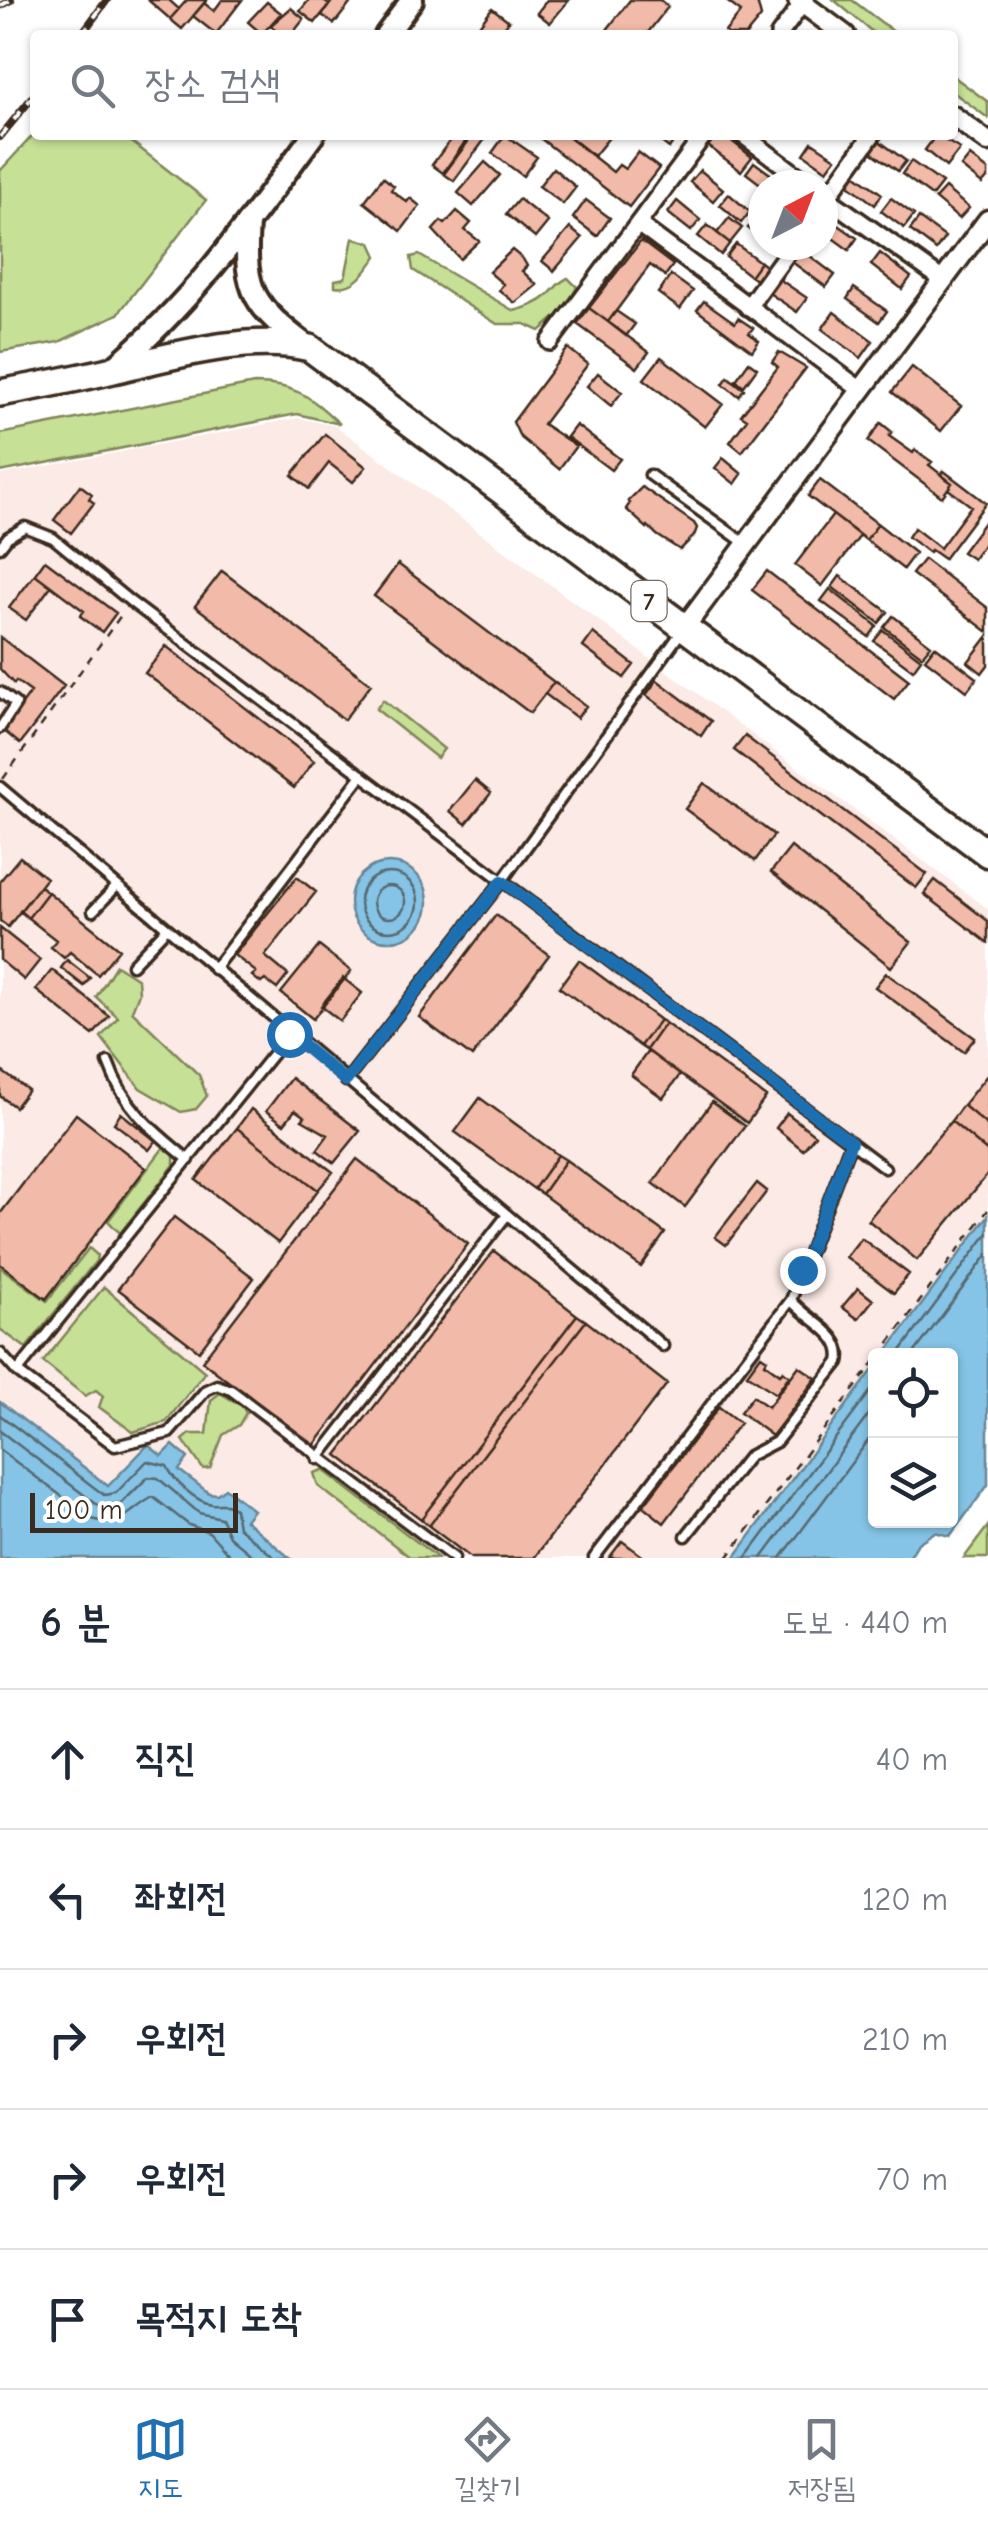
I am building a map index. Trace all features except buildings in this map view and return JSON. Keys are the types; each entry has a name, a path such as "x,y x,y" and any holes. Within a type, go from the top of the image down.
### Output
{"highway":[{"path":"0,394 150,360 260,343 285,342 310,348"},
{"name":"7","path":"310,348 988,854"}],"main road":[{"path":"390,30 412,0"},
{"path":"111,371 190,294 309,140"},
{"path":"248,224 245,265 256,298 310,348"}],"street":[{"path":"782,30 802,1 839,30"},
{"path":"958,120 988,142"},
{"path":"550,342 700,140"},
{"path":"750,140 790,170"},
{"path":"838,180 868,140"},
{"path":"838,208 943,280"},
{"path":"684,628 988,220"},
{"path":"638,224 862,390"},
{"path":"748,307 781,260"}],"lane":[{"path":"650,475 746,544"},
{"path":"0,547 25,527 53,538 131,602 885,1168"},
{"path":"346,1081 502,881 684,628"},
{"path":"0,692 16,704 0,728"},
{"path":"214,969 362,776"},
{"path":"0,785 289,1034 663,1346"},
{"path":"94,911 117,886"},
{"path":"132,965 166,928"},
{"path":"17,1372 289,1034"},
{"path":"108,1062 118,1089 134,1111 189,1160"},
{"path":"594,1558 792,1300 851,1142"},
{"path":"318,1459 507,1216"},
{"path":"686,1536 749,1456 776,1442 839,1362 842,1352 837,1341 792,1300"},
{"path":"0,1352 17,1372 115,1446 170,1433 206,1390 217,1386 231,1390 454,1558"}],"path":[{"path":"0,785 131,602"},
{"path":"884,1348 988,1210"},
{"path":"728,1558 868,1370"}],"shaded area":[{"path":"298,418 336,426 988,909 988,1219 890,1348 868,1348 868,1378 736,1558 290,1558 245,1520 252,1510 225,1488 217,1494 210,1493 178,1469 173,1446 162,1457 147,1446 108,1486 0,1402 0,475"}],"green space":[{"path":"834,0 852,0 891,30 870,30"},
{"path":"958,80 988,102 988,118 958,96"},
{"path":"30,138 129,140 206,200 118,314 59,342 0,352 0,171"},
{"path":"353,238 371,243 377,256 354,282 335,286 335,280 345,278"},
{"path":"419,255 514,311 540,301 568,278 577,287 565,309 540,331 525,324 497,324 413,270 411,257"},
{"path":"254,384 281,386 302,394 340,424 297,414 0,472 0,434"},
{"path":"383,700 444,749 437,758 376,709"},
{"path":"116,965 138,979 139,993 132,1011 199,1075 207,1096 196,1109 181,1112 140,1088 101,1037 118,1017 96,997"},
{"path":"164,1147 174,1154 174,1165 120,1233 108,1221"},
{"path":"89,1248 97,1255 96,1261 26,1348 0,1329 0,1267 47,1301"},
{"path":"104,1287 205,1372 166,1422 133,1432 99,1407 103,1396 96,1390 85,1396 43,1362"},
{"path":"220,1393 242,1406 246,1413 239,1425 223,1435 210,1468 203,1469 183,1440 190,1434 207,1434 211,1400"},
{"path":"323,1470 438,1558 411,1558 318,1486 314,1473"},
{"path":"988,1526 988,1558 964,1558"}],"water":[{"path":"389,863 404,866 416,875 425,887 425,917 416,929 404,938 389,941 374,938 362,929 353,917 350,902 353,887 362,875 374,866"},
{"path":"988,1216 988,1485 958,1525 958,1348 889,1348"},
{"path":"868,1376 868,1528 956,1528 950,1536 935,1532 918,1543 909,1558 734,1558"},
{"path":"0,1402 108,1486 148,1445 162,1456 173,1445 188,1458 179,1470 209,1493 217,1494 225,1488 253,1510 245,1520 290,1558 0,1558"}],"railway":[{"path":"0,6 11,0"},
{"path":"85,30 107,0"},
{"path":"0,137 30,100"}],"route":[{"path":"289,1034 346,1081 502,881 851,1142 802,1270"}]}
